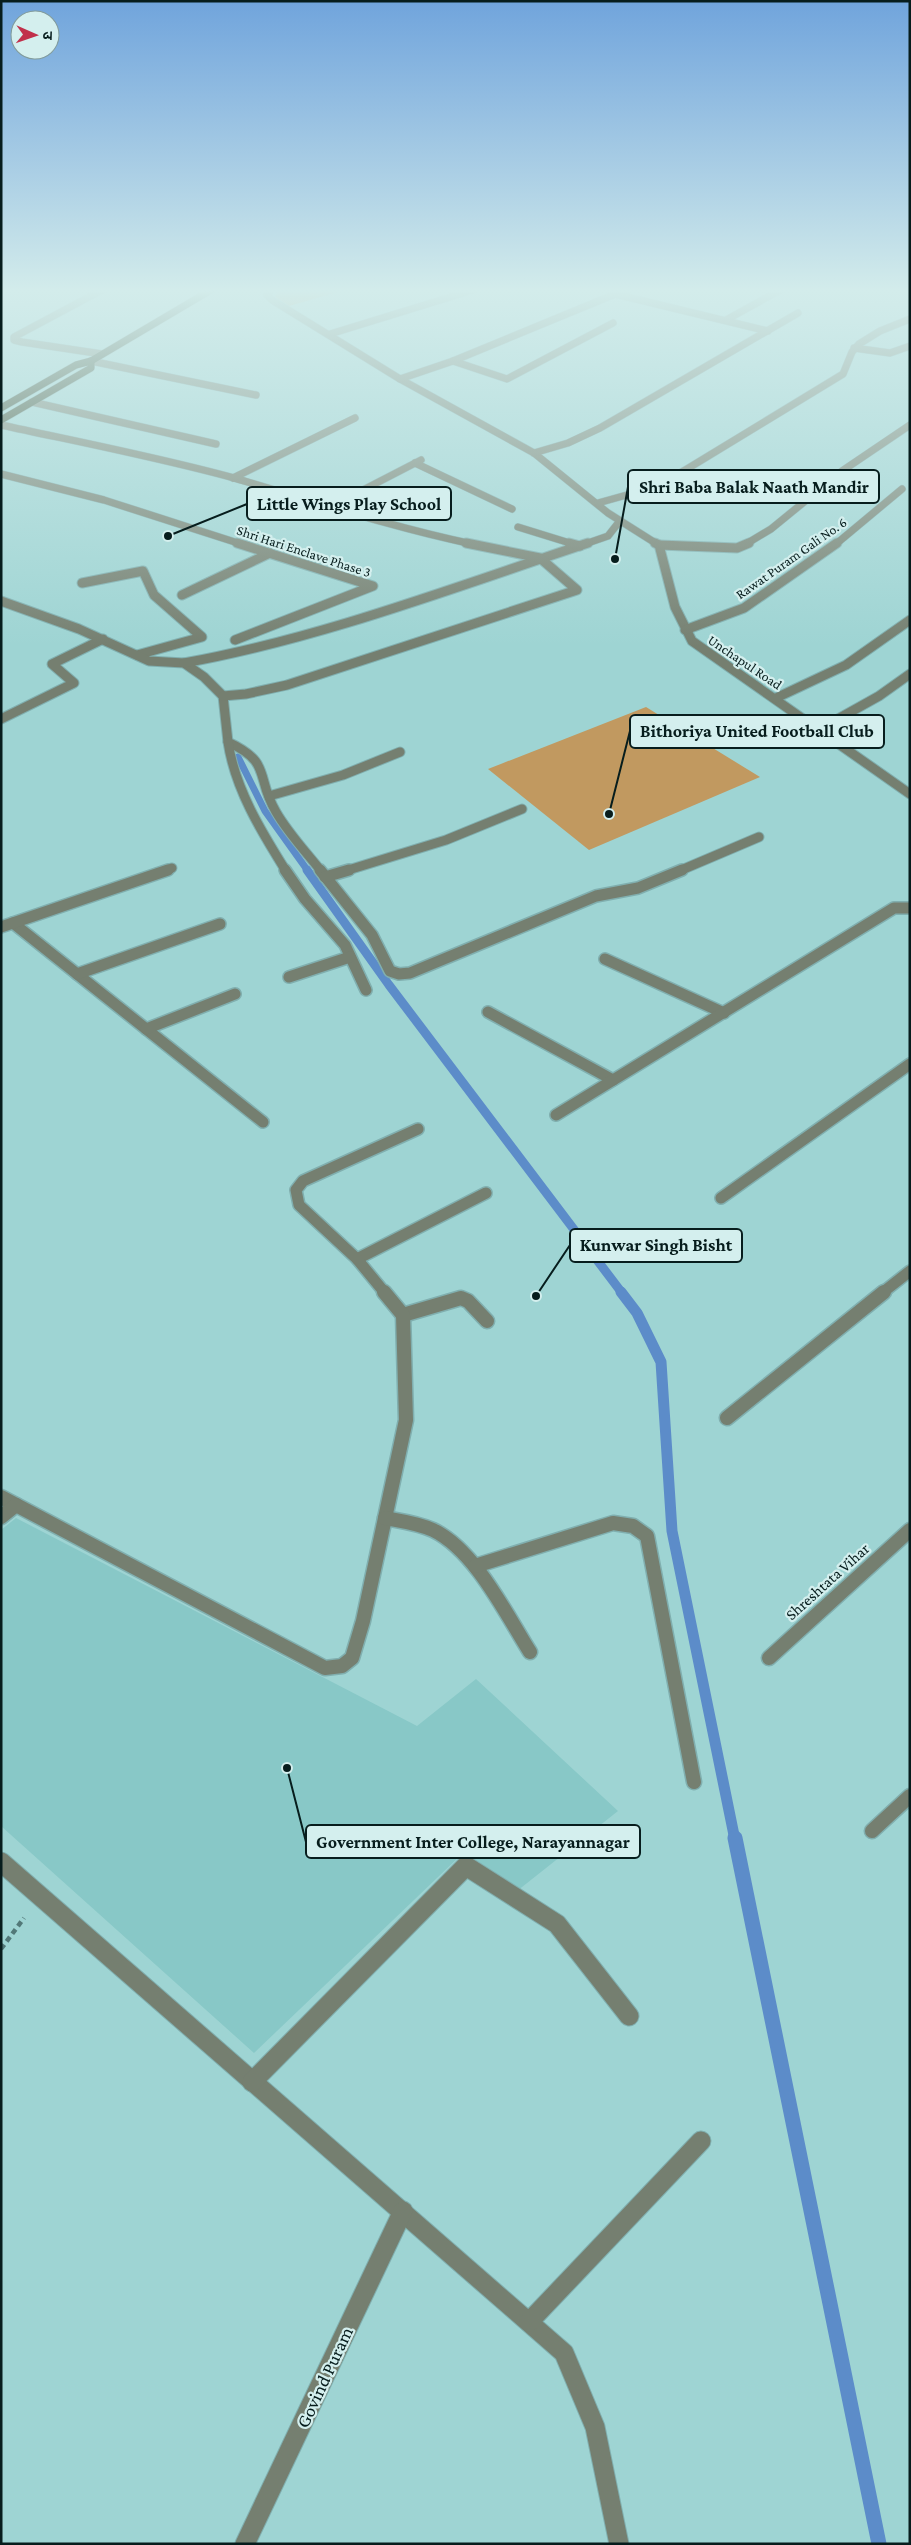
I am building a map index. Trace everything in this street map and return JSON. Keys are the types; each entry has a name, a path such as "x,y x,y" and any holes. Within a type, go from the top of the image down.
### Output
{"main road":[{"path":"1,420 20,409"}],"street":[{"path":"62,409 216,444"},
{"path":"453,409 534,454 620,522 658,545 727,548 747,544 762,534 822,486 910,425"},
{"path":"534,454 576,440 635,409"},
{"path":"598,503 616,500 637,493 684,471 785,409"},
{"path":"233,478 355,418"},
{"path":"1,425 152,457 233,478 415,532 540,558 577,590 287,685 246,694 223,696"},
{"path":"330,507 425,458"},
{"path":"415,463 512,509"},
{"path":"684,471 748,486"},
{"name":"Shri Hari Enclave Phase 3","path":"1,474 104,500 373,586 235,640"},
{"name":"Rawat Puram Gali No. 6","path":"685,630 744,608 832,547 902,489"},
{"path":"1,601 103,639 149,661 184,663 244,652 406,603 608,536 620,522"},
{"path":"518,527 580,546"},
{"name":"Unchapul Road","path":"658,545 667,580 685,630 692,641 776,698 910,794"},
{"path":"182,595 270,553"},
{"path":"82,583 143,571 154,596 202,637 137,655"},
{"path":"776,698 813,684 863,657 910,620"},
{"path":"1,719 74,683 52,664 103,639"},
{"path":"184,663 204,677 223,696 228,758 238,786 277,856 301,894 340,939 366,990"},
{"path":"820,729 879,696 910,674"},
{"path":"228,742 247,752 261,768 263,782 275,811 372,935 390,971 399,974 410,973 596,896 638,888 760,837"},
{"path":"269,796 343,775 400,752"},
{"path":"325,877 446,840 522,809"},
{"path":"1,926 172,868"},
{"path":"556,1115 894,908 910,908"},
{"path":"13,923 263,1122"},
{"path":"77,974 220,924"},
{"path":"289,977 350,957"},
{"path":"605,959 724,1013"},
{"path":"146,1030 235,994"},
{"path":"488,1012 613,1080"},
{"path":"721,1198 910,1064"},
{"path":"1,1497 325,1668 342,1666 352,1658 363,1621 406,1420 402,1315 357,1260 299,1204 296,1190 303,1181 418,1129"},
{"path":"357,1260 486,1193"},
{"path":"727,1418 910,1271"},
{"path":"402,1315 461,1298 468,1301 486,1321"},
{"path":"1,1517 16,1505"},
{"path":"385,1518 412,1524 438,1533 475,1566 530,1652"},
{"path":"475,1566 613,1523 633,1526 647,1536 694,1782"},
{"name":"Shreshtata Vihar","path":"768,1658 910,1530"},
{"path":"872,1831 910,1796"},
{"path":"1,1862 564,2353 595,2427 619,2544"},
{"path":"252,2082 466,1866 557,1924 629,2016"},
{"path":"529,2322 701,2141"},
{"name":"Govind Puram","path":"245,2544 403,2211"}],"path":[{"path":"1,1949 40,1896"}],"shaded area":[{"path":"646,707 760,777 589,850 488,769"},
{"path":"16,1518 417,1726 476,1679 618,1811 517,1891 460,1856 254,2053 1,1826 1,1530"}],"waterway":[{"path":"238,757 265,811 308,871"},
{"path":"307,870 389,985 622,1293"},
{"path":"621,1292 637,1313 661,1362 672,1531 735,1840"},
{"path":"735,1838 879,2544"}],"place":[{"name":"Little Wings Play School","path":"168,536"},
{"name":"Shri Baba Balak Naath Mandir","path":"615,559"},
{"name":"Bithoriya United Football Club","path":"609,814"},
{"name":"Kunwar Singh Bisht","path":"536,1296"},
{"name":"Government Inter College, Narayannagar","path":"287,1768"}]}
